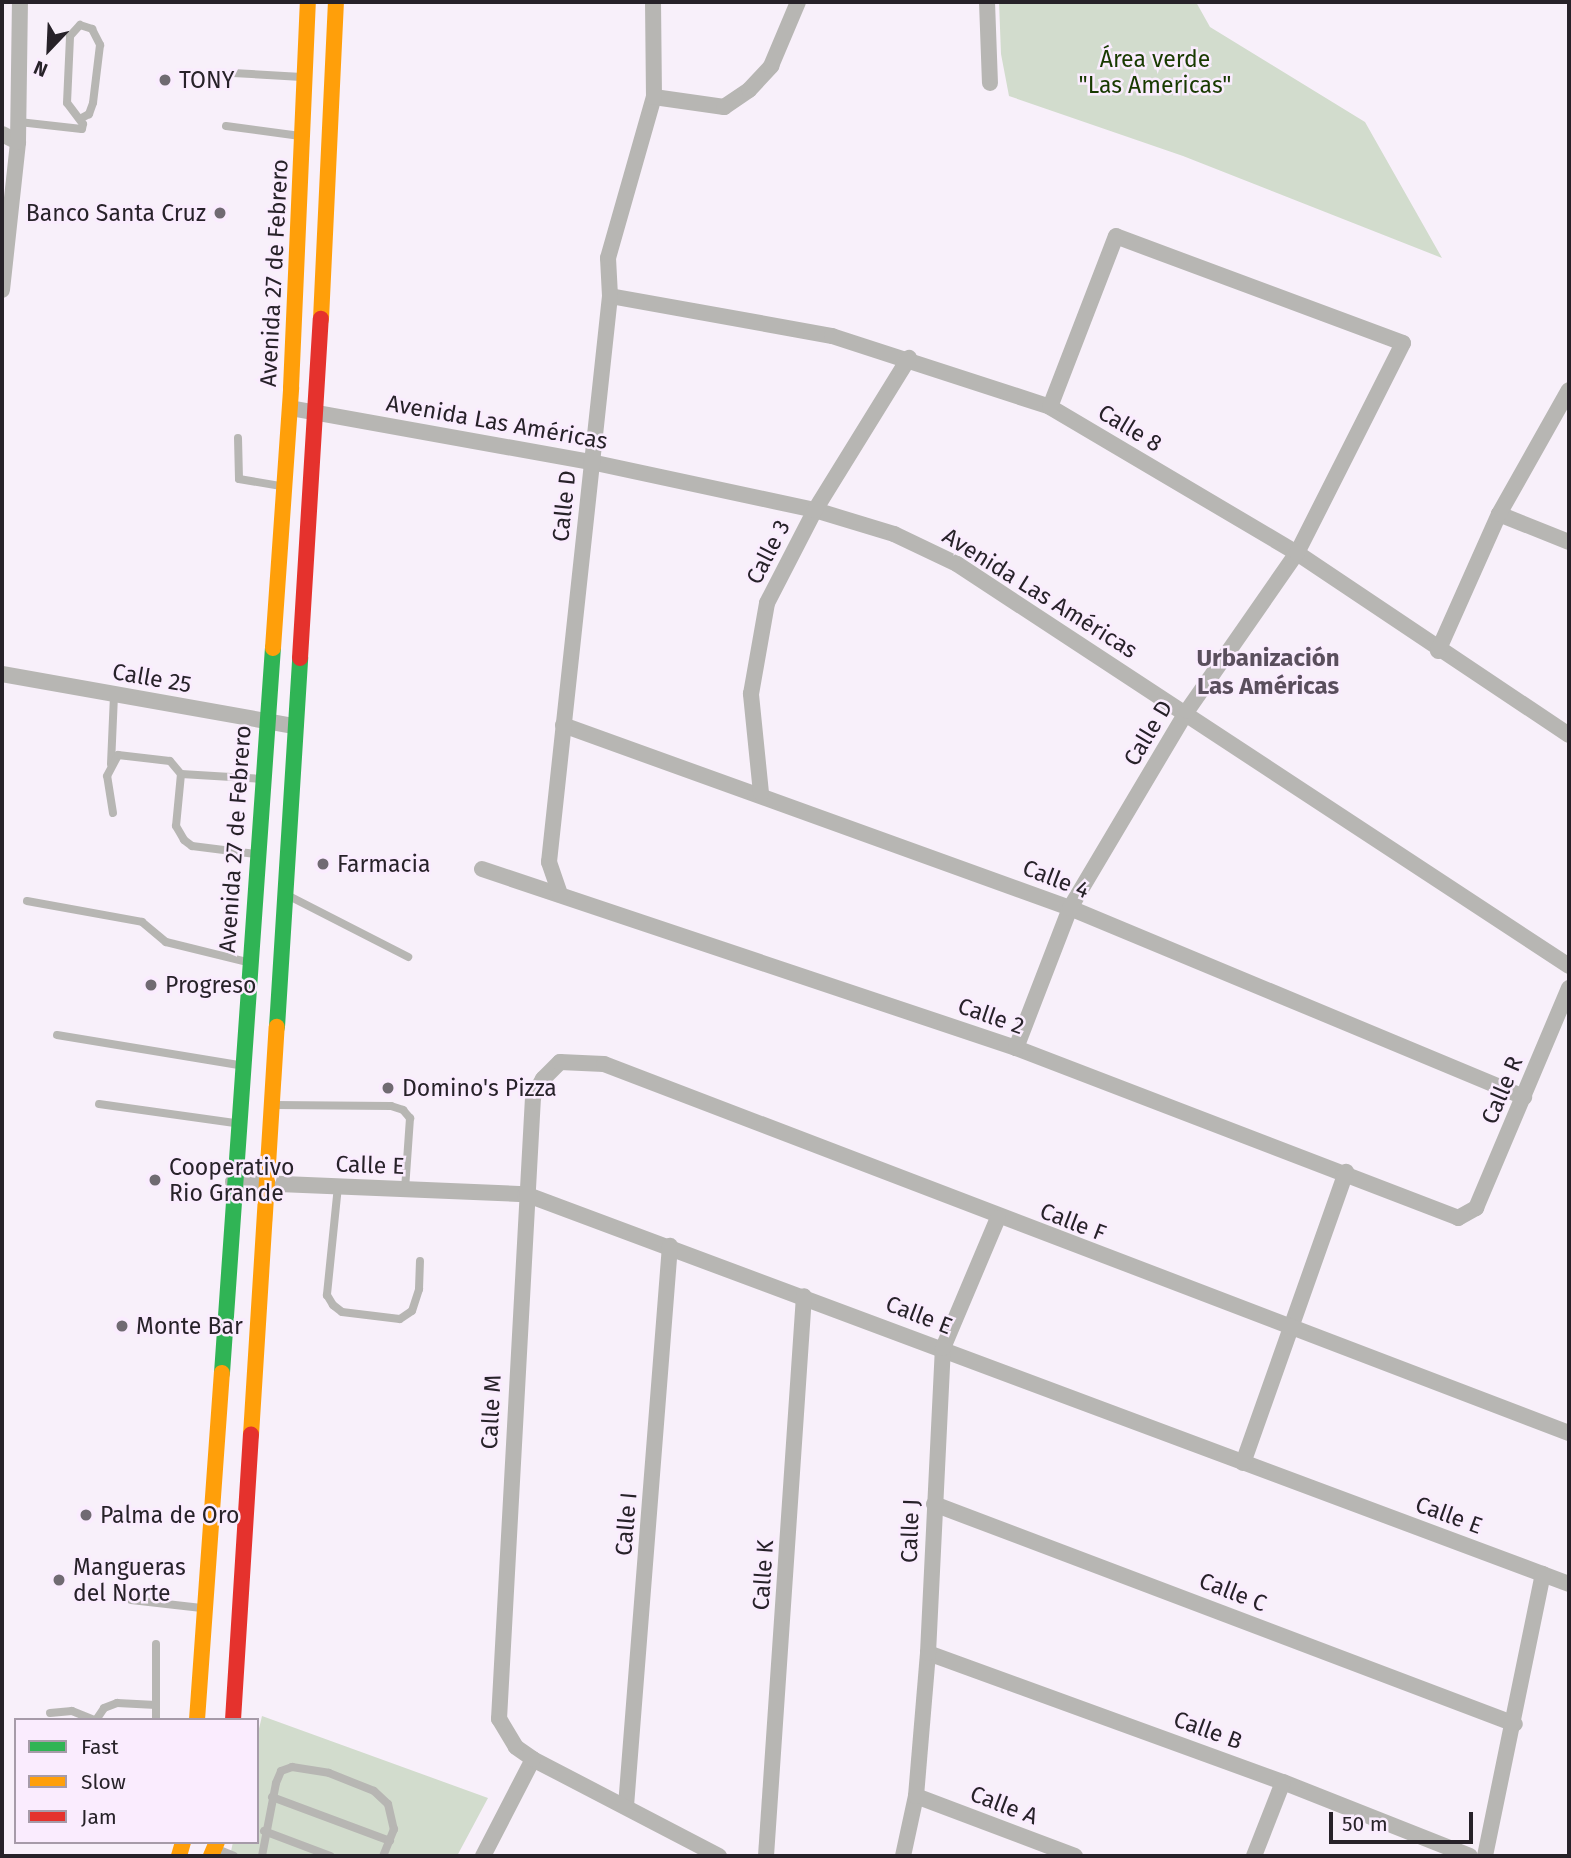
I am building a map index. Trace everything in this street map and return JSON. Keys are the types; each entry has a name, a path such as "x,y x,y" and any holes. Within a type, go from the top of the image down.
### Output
{"main road":[{"name":"Avenida 27 de Febrero","path":"197,1718 202,1608 290,408 308,2"},
{"path":"233,1718 264,1183 316,413 336,2"}],"street":[{"path":"2,290 18,142 20,2"},
{"name":"Calle D","path":"560,894 549,862 610,296 608,258 654,97 653,2"},
{"path":"654,97 724,107 749,90 771,66 798,2"},
{"path":"987,2 990,83"},
{"path":"2,134 18,142"},
{"name":"Calle D","path":"1016,1048 1070,908 1187,711 1297,553 1403,343 1116,236 1050,407"},
{"name":"Calle 8","path":"610,296 832,336 909,358 1050,407 1297,553 1438,651 1569,735"},
{"name":"Calle 3","path":"761,793 751,694 767,603 815,510 909,358"},
{"path":"1438,651 1499,514 1569,390"},
{"name":"Avenida Las Américas","path":"290,408 592,462 815,510 894,534 957,564 1187,711 1569,966"},
{"path":"1499,514 1569,542"},
{"name":"Calle 25","path":"2,674 295,726"},
{"name":"Calle 4","path":"564,725 761,793 1070,908 1524,1097"},
{"name":"Calle 2","path":"482,869 1016,1048 1346,1172 1458,1218 1476,1208"},
{"name":"Calle R","path":"1476,1208 1569,988"},
{"name":"Calle M","path":"560,1062 543,1079 533,1097 525,1194 499,1719 516,1747 533,1759 719,1856"},
{"name":"Calle F","path":"560,1062 604,1064 998,1217 1569,1433"},
{"path":"1244,1464 1346,1172"},
{"name":"Calle E","path":"233,1182 525,1194 1569,1584"},
{"name":"Calle J","path":"903,1856 916,1796 928,1653 943,1349 998,1217"},
{"name":"Calle I","path":"626,1806 670,1246"},
{"name":"Calle K","path":"766,1856 804,1296"},
{"name":"Calle C","path":"934,1504 1515,1724"},
{"path":"1485,1856 1515,1724 1543,1574"},
{"name":"Calle B","path":"928,1653 1283,1782 1470,1856"},
{"path":"483,1856 533,1759"},
{"path":"1254,1856 1283,1782"},
{"name":"Calle A","path":"916,1796 1075,1856"}],"lane":[{"path":"19,121 76,131 82,129 80,119 67,103 70,36 80,26 92,29 100,45 93,103 89,114 80,119"},
{"path":"233,73 305,78"},
{"path":"226,126 303,136"},
{"path":"239,438 239,479 284,486"},
{"path":"113,813 107,776 111,764 114,694"},
{"path":"111,764 118,755 170,761 181,774 176,827 184,840 192,846 258,854"},
{"path":"181,774 264,779"},
{"path":"284,893 408,957"},
{"path":"27,901 142,922 166,942 250,963"},
{"path":"57,1035 242,1065"},
{"path":"99,1104 237,1123"},
{"path":"269,1105 391,1106 403,1110 410,1118 405,1189"},
{"path":"338,1186 327,1294 334,1306 342,1312 400,1319 412,1311 419,1289 420,1261"},
{"path":"131,1600 202,1608"},
{"path":"156,1644 156,1718"},
{"path":"97,1718 104,1709 117,1703 156,1705"},
{"path":"50,1713 72,1711 90,1718"},
{"path":"262,1856 264,1830 272,1797 281,1771 292,1767 358,1784 374,1791 388,1804 394,1829 383,1856"},
{"path":"272,1797 390,1841"},
{"path":"264,1830 330,1856"},
{"path":"214,1849 234,1856"}],"green space":[{"name":"Área verde \"Las Americas\"","path":"999,2 1196,2 1210,27 1365,122 1442,258 1183,156 1009,96 1001,54"},
{"path":"262,1716 488,1798 457,1856 230,1856 233,1844 259,1844 259,1729"}],"traffic: fast":[{"path":"222,1373 273,648"},
{"path":"277,1027 300,658"}],"traffic: slow":[{"path":"273,648 291,388 308,2"},
{"path":"321,319 336,2"},
{"path":"251,1435 277,1027"},
{"path":"197,1718 222,1373"},
{"path":"179,1856 182,1844"},
{"path":"211,1856 216,1844"}],"traffic: jam":[{"path":"300,658 321,319"},
{"path":"233,1718 251,1435"}],"place":[{"name":"TONY","path":"165,80"},
{"name":"Banco Santa Cruz","path":"220,213"},
{"name":"Farmacia","path":"323,864"},
{"name":"Progreso","path":"151,985"},
{"name":"Domino's Pizza","path":"388,1088"},
{"name":"Cooperativo Rio Grande","path":"155,1180"},
{"name":"Monte Bar","path":"122,1326"},
{"name":"Palma de Oro","path":"86,1515"},
{"name":"Mangueras del Norte","path":"59,1580"}],"district":[{"name":"Urbanización Las Américas","path":"1268,673"}]}
